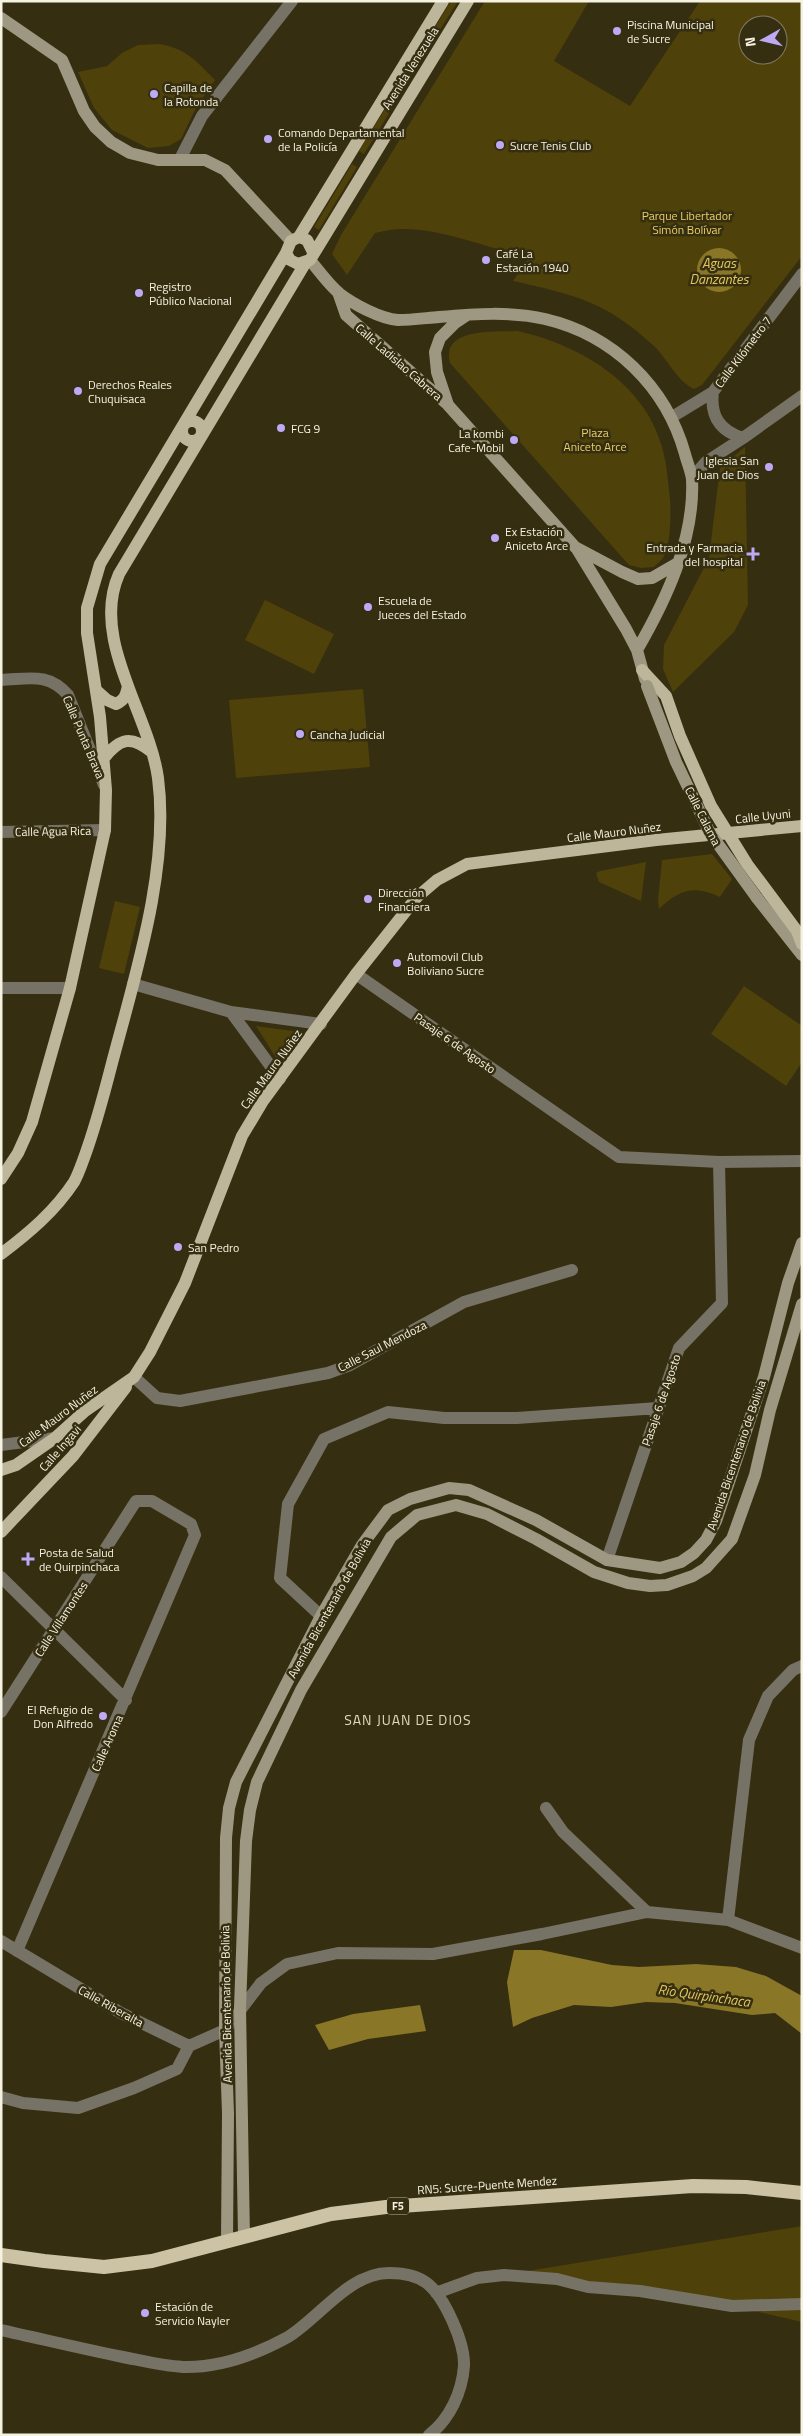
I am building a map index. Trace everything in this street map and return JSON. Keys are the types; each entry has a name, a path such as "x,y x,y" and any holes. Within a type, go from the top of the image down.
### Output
{"highway":[{"name":"RN5: Sucre-Puente Mendez","path":"1,2255 104,2266 152,2261 330,2214 386,2207 693,2186 746,2187 802,2193"}],"main road":[{"name":"Avenida Venezuela","path":"1,1179 18,1153 32,1122 70,988 105,830 106,790 104,758 97,691 87,633 87,608 100,564 292,243 443,1"},
{"name":"Avenida Venezuela","path":"1,1254 35,1228 74,1182 94,1131 132,984 157,874 160,808 158,777 152,752 117,658 111,618 112,590 118,574 468,1"},
{"path":"1,18 62,60 84,111 95,127 111,142 130,153 158,160 204,160 225,170 292,243 294,263 310,258 308,240 292,243"},
{"name":"Calle Ladislao Cabrera","path":"310,258 338,292 355,304 396,320 469,314"},
{"name":"Calle Ladislao Cabrera","path":"338,292 346,315 448,405"},
{"path":"469,314 544,319 574,328 611,348 640,371 672,416 692,478 690,516 678,563 656,617 637,650 576,546 448,405 437,372 435,352 440,338 455,323 469,314"},
{"path":"183,426 192,420 199,423 202,429 202,436"},
{"path":"576,546 638,579 652,578 678,563"},
{"path":"100,564 106,560 113,559 120,568 118,574"},
{"name":"Calle Calama","path":"637,650 647,686 676,762 710,833 802,955"},
{"path":"642,670 666,696 680,736 711,806 747,864 797,931 802,944"},
{"path":"97,691 107,700 116,704 122,702 126,696 128,686"},
{"path":"104,758 120,742 133,740 152,752"},
{"name":"Calle Uyuni","path":"679,838 802,826"},
{"name":"Calle Mauro Nuñez","path":"1,1470 16,1465 55,1438 85,1411 134,1377 150,1352 185,1283 242,1136 263,1101 356,974 417,897 437,880 467,864 679,838"},
{"name":"Avenida Bicentenario de Bolivia","path":"227,2241 228,2113 225,2030 226,1838 229,1808 236,1782 322,1616 362,1545 388,1510 410,1498 450,1488 469,1490 536,1520 607,1560 660,1568 681,1562 694,1553 706,1540 716,1521 764,1376 788,1283 802,1243"},
{"name":"Avenida Bicentenario de Bolivia","path":"244,2236 240,2008 246,1841 250,1810 257,1782 301,1690 391,1537 417,1515 456,1505 487,1514 594,1572 619,1580 650,1586 667,1585 693,1576 706,1568 732,1539 755,1475 770,1410 802,1304"},
{"name":"Calle Ingavi","path":"1,1532 73,1456 134,1377"}],"street":[{"path":"180,159 202,116 292,1"},
{"name":"Calle Kilómetro 7","path":"672,416 712,392 802,274"},
{"path":"712,392 714,416 721,427 730,434 744,438"},
{"path":"692,478 706,462 744,438 802,396"},
{"name":"Calle Punta Brava","path":"1,680 47,679 58,684 68,695 106,790"},
{"path":"81,729 89,732 94,730 100,717"},
{"path":"81,729 102,740 120,742"},
{"name":"Calle Agua Rica","path":"1,832 105,830"},
{"name":"Pasaje 6 de Agosto","path":"356,974 619,1157 719,1162 802,1161"},
{"path":"132,984 231,1012 321,1024"},
{"path":"1,988 70,988"},
{"path":"231,1012 280,1079"},
{"name":"Pasaje 6 de Agosto","path":"607,1560 679,1348 722,1303 719,1162"},
{"name":"Calle Saul Mendoza","path":"134,1377 157,1398 180,1401 328,1373 350,1365 464,1302 572,1270"},
{"path":"322,1616 280,1578 288,1504 324,1440 388,1412 444,1418 517,1418 658,1408"},
{"path":"1,1445 55,1438"},
{"name":"Calle Aroma","path":"17,1951 195,1535 191,1524 152,1501 136,1501"},
{"name":"Calle Villamontes","path":"1,1712 136,1501"},
{"path":"1,1577 126,1700"},
{"path":"728,1920 749,1740 768,1696 793,1670 802,1666"},
{"path":"546,1808 562,1832 647,1912"},
{"path":"1,2096 24,2103 78,2108 134,2088 177,2069 189,2046 225,2030 261,1983 287,1964 338,1953 433,1954 647,1912 728,1920 802,1948"},
{"name":"Calle Riberalta","path":"1,1941 121,2013 189,2046"},
{"path":"1,2330 117,2356 184,2367 210,2365 253,2355 290,2336 341,2294 368,2277 387,2273 413,2275 436,2293 457,2331 464,2365 456,2402 437,2429 429,2435"},
{"path":"436,2293 477,2278 504,2275 557,2279 588,2288 640,2291 732,2306 802,2304"}],"green space":[{"path":"451,1 458,1 408,81 404,78"},
{"name":"Parque Libertador Simón Bolívar","path":"485,1 589,1 554,61 630,106 700,1 802,1 802,256 702,385 694,389 688,385 678,376 655,347 638,332 606,310 573,296 513,281 530,256 434,232 402,229 375,233 347,275 332,254 341,235"},
{"path":"159,44 184,52 215,80 196,108 181,139 169,146 148,148 112,130 94,108 78,72 107,66 122,53 138,45"},
{"path":"398,88 403,91 364,154 359,151"},
{"path":"352,164 357,167 319,230 314,227"},
{"name":"Plaza Aniceto Arce","path":"518,331 564,346 606,370 625,385 640,403 653,424 665,460 670,499 669,536 666,550 663,557 654,567 641,568 629,565 450,363 449,351 453,343 461,337 484,332"},
{"path":"745,447 748,605 734,632 673,692 663,669 664,645 709,558 720,468"},
{"path":"265,600 334,634 314,674 245,640"},
{"name":"Cancha Judicial","path":"363,689 370,767 236,778 229,700"},
{"path":"712,854 732,879 720,897 702,891 688,891 674,897 659,909 658,900 662,860"},
{"path":"646,862 641,901 599,882 596,873 600,871"},
{"path":"115,901 140,907 124,974 99,968"},
{"path":"744,986 802,1026 802,1062 786,1086 711,1034"},
{"path":"256,1026 300,1032 278,1061"},
{"path":"802,2226 802,2322 732,2306 504,2275"}],"water":[{"name":"Aguas Danzantes","path":"723,248 735,254 740,261 740,279 735,286 728,291 715,292 707,289 700,282 697,266 700,258 707,251"},
{"name":"Río Quirpinchaca","path":"514,1950 541,1950 612,1965 639,1967 696,1964 736,1967 766,1976 802,1996 802,2034 775,2013 752,2015 675,2003 646,2002 611,2007 574,2005 532,2018 513,2027 507,1982"},
{"path":"420,2005 426,2031 368,2039 329,2050 315,2025 353,2014"}],"place":[{"name":"Piscina Municipal de Sucre","path":"617,31"},
{"name":"Capilla de la Rotonda","path":"154,94"},
{"name":"Comando Departamental de la Policía","path":"268,139"},
{"name":"Sucre Tenis Club","path":"500,145"},
{"name":"Café La Estación 1940","path":"486,260"},
{"name":"Registro Público Nacional","path":"139,293"},
{"name":"Derechos Reales Chuquisaca","path":"78,391"},
{"name":"FCG 9","path":"281,428"},
{"name":"La kombi Cafe-Mobil","path":"514,440"},
{"name":"Iglesia San Juan de Dios","path":"769,467"},
{"name":"Ex Estación Aniceto Arce","path":"495,538"},
{"name":"Entrada y Farmacia del hospital","path":"753,554"},
{"name":"Escuela de Jueces del Estado","path":"368,607"},
{"name":"Cancha Judicial","path":"300,734"},
{"name":"Dirección Financiera","path":"368,899"},
{"name":"Automovil Club Boliviano Sucre","path":"397,963"},
{"name":"San Pedro","path":"178,1247"},
{"name":"Posta de Salud de Quirpinchaca","path":"28,1559"},
{"name":"El Refugio de Don Alfredo","path":"103,1716"},
{"name":"Estación de Servicio Nayler","path":"145,2313"}],"district":[{"name":"SAN JUAN DE DIOS","path":"408,1719"}]}
